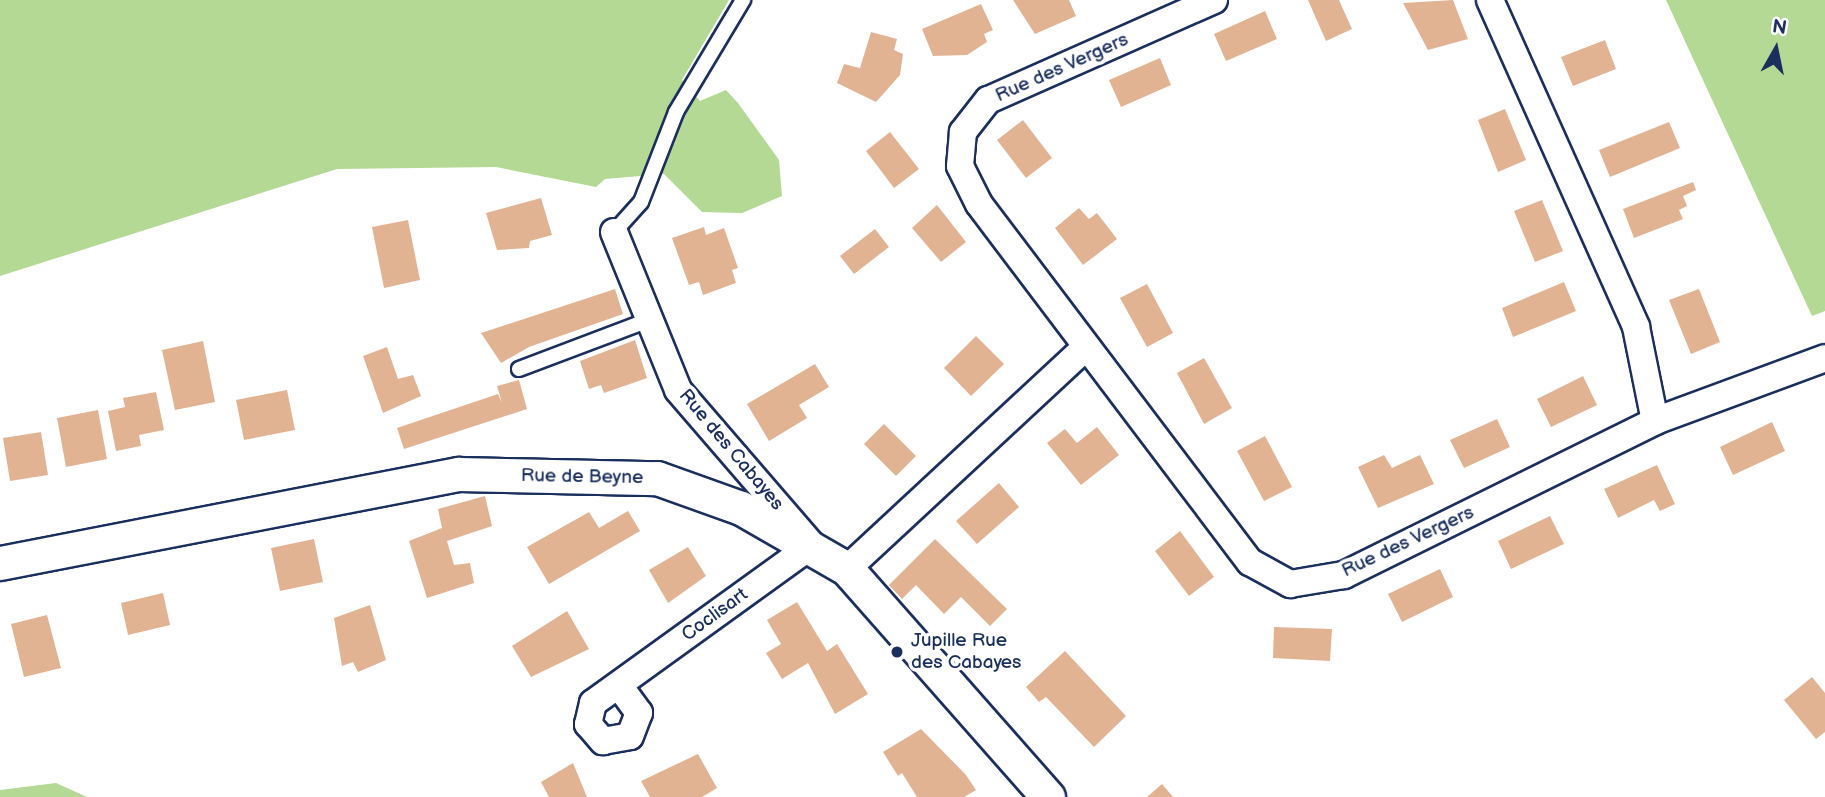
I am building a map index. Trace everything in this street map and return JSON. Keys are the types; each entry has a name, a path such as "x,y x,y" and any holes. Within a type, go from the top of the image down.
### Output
{"street":[{"name":"Rue des Vergers","path":"1214,0 988,100 963,132 960,166 979,204 1085,348 1250,562 1290,584 1344,575 1655,421 1825,358"},
{"path":"1490,0 1636,327 1655,421"},
{"name":"Rue des Cabayes","path":"614,232 678,390 811,545"},
{"path":"848,569 1085,348"},
{"name":"Rue de Beyne","path":"0,563 458,474 657,478 741,508 811,545 848,569 1048,797"},
{"name":"Coclisart","path":"619,685 811,545"}],"lane":[{"path":"614,232 641,202 677,112 743,0"},
{"path":"519,369 649,320"}],"green space":[{"path":"0,0 729,0 682,80 700,101 726,90 738,103 779,160 782,196 742,213 702,212 664,174 605,179 596,187 496,167 337,169 0,276"},
{"path":"1666,0 1825,0 1825,311 1812,316"},
{"path":"56,783 87,797 0,797 0,790"}],"building":[{"path":"1013,0 1069,0 1076,16 1035,34"},
{"path":"1308,0 1339,0 1352,29 1326,41"},
{"path":"1453,0 1468,39 1428,50 1403,3"},
{"path":"981,4 993,30 984,34 987,42 967,55 933,56 922,29"},
{"path":"1265,11 1277,39 1226,61 1214,34"},
{"path":"871,32 897,39 894,50 903,54 900,75 876,102 837,83 844,64 860,68"},
{"path":"1605,40 1616,69 1573,86 1561,57"},
{"path":"1160,58 1171,85 1121,107 1109,80"},
{"path":"1505,109 1526,160 1498,172 1478,120"},
{"path":"1023,120 1052,158 1026,178 997,140"},
{"path":"1669,122 1680,148 1610,177 1599,150"},
{"path":"890,132 919,169 894,188 866,151"},
{"path":"1693,182 1696,190 1683,196 1687,206 1679,210 1683,219 1634,238 1623,209"},
{"path":"541,198 552,235 530,241 529,248 497,250 486,213"},
{"path":"1542,200 1563,251 1535,262 1514,211"},
{"path":"937,205 966,242 941,262 912,228"},
{"path":"1079,208 1089,219 1097,213 1117,239 1083,265 1055,228"},
{"path":"408,220 420,280 384,288 372,227"},
{"path":"704,227 706,235 724,228 738,268 732,270 736,283 703,295 699,282 689,285 672,238"},
{"path":"875,229 889,247 854,274 840,256"},
{"path":"1564,282 1576,311 1513,337 1502,308"},
{"path":"1147,284 1173,333 1147,347 1120,298"},
{"path":"615,289 623,314 529,347 501,363 481,333"},
{"path":"1699,289 1720,342 1691,354 1669,300"},
{"path":"976,336 1004,364 971,396 944,368"},
{"path":"635,340 647,378 604,393 601,385 589,389 580,361"},
{"path":"203,341 215,402 175,410 162,350"},
{"path":"387,347 398,379 413,375 421,396 383,413 363,356"},
{"path":"1204,358 1232,408 1204,424 1177,373"},
{"path":"815,364 829,387 799,405 807,418 769,441 747,404"},
{"path":"1583,376 1597,405 1551,427 1537,399"},
{"path":"519,380 527,409 404,449 397,428 498,394 502,403 497,386"},
{"path":"287,390 295,430 244,440 236,400"},
{"path":"156,392 164,430 139,435 141,446 116,451 108,411 125,407 123,398"},
{"path":"98,410 107,459 66,467 57,418"},
{"path":"1497,419 1510,447 1464,468 1450,440"},
{"path":"1772,422 1785,451 1733,475 1720,447"},
{"path":"884,424 916,456 896,476 864,444"},
{"path":"1097,427 1119,455 1081,485 1047,443 1065,429 1077,443"},
{"path":"41,432 48,475 10,481 3,438"},
{"path":"1265,436 1292,487 1264,501 1237,451"},
{"path":"1384,455 1392,468 1420,455 1434,484 1378,508 1358,467"},
{"path":"1657,465 1675,504 1660,511 1654,500 1618,518 1604,489"},
{"path":"999,483 1019,507 977,544 956,521"},
{"path":"485,496 492,526 447,541 454,565 470,563 474,583 427,598 409,541 442,528 438,509"},
{"path":"628,511 640,531 549,584 527,547 589,512 599,528"},
{"path":"1550,516 1564,544 1511,569 1498,541"},
{"path":"1180,531 1214,577 1189,596 1155,551"},
{"path":"314,539 323,582 280,591 271,548"},
{"path":"935,539 1007,609 990,626 961,597 944,614 916,585 902,599 889,585"},
{"path":"688,547 706,576 668,603 649,570"},
{"path":"1440,569 1453,597 1402,622 1388,594"},
{"path":"163,593 170,625 128,635 121,603"},
{"path":"797,602 827,651 837,644 868,694 835,714 808,663 782,679 766,653 781,644 767,620"},
{"path":"370,605 386,660 358,672 353,662 342,666 334,618"},
{"path":"567,611 589,649 531,677 512,646"},
{"path":"47,615 61,668 24,677 11,624"},
{"path":"1274,627 1332,629 1330,661 1273,658"},
{"path":"1065,651 1126,716 1094,747 1046,697 1039,702 1026,687"},
{"path":"1812,677 1825,693 1825,732 1816,739 1784,700"},
{"path":"921,729 966,775 976,790 964,797 917,797 902,773 898,776 883,752"},
{"path":"698,754 717,788 702,797 650,797 641,781"},
{"path":"573,763 587,797 549,797 541,782"},
{"path":"1162,784 1173,797 1147,797"}],"place":[{"name":"Jupille Rue des Cabayes","path":"897,652"}]}
